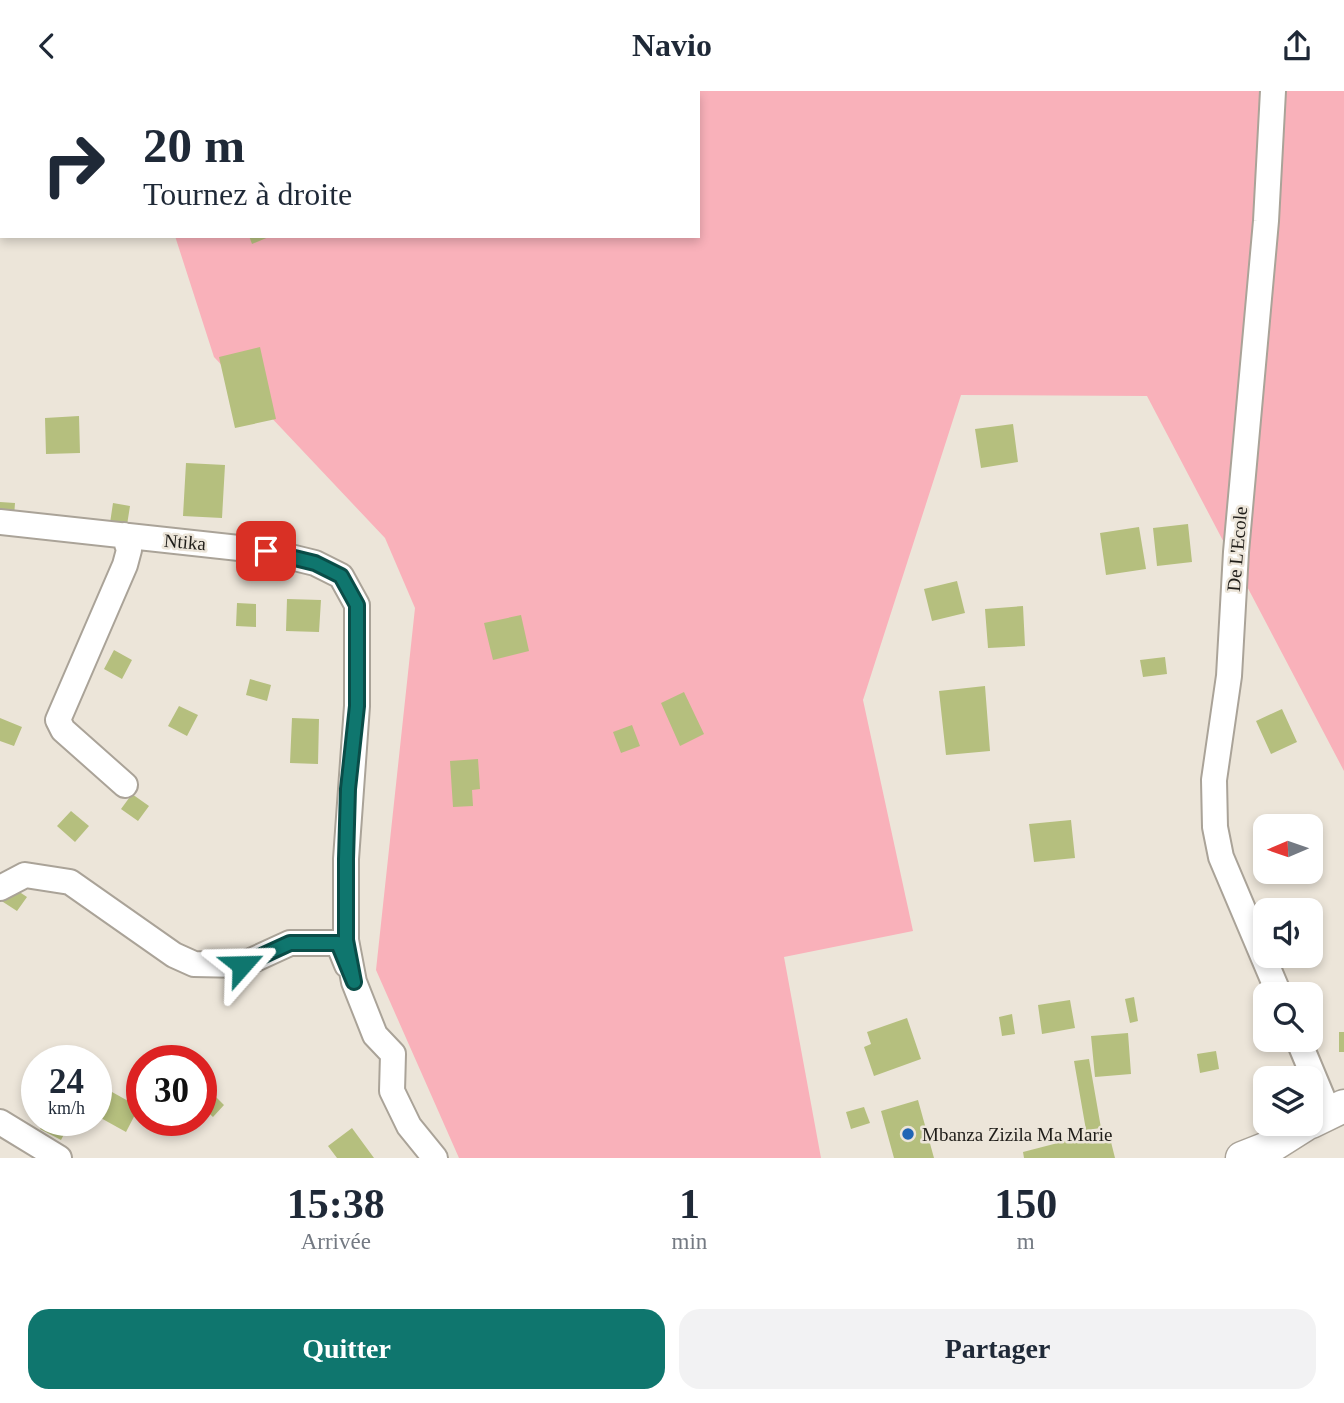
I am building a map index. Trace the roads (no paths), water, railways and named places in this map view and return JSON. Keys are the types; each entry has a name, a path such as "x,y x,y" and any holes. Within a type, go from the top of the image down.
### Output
{"street":[{"name":"De L'Ecole","path":"1273,91 1266,221 1236,552 1229,676 1214,780 1215,827 1221,857 1274,982"},
{"name":"Ntika","path":"0,522 226,544 315,563 341,576 357,605 357,706 348,789 346,940 354,982 375,1035 393,1054 393,1090 409,1126 435,1158"},
{"path":"124,535 129,550 125,565 58,720 72,739 125,785"},
{"path":"0,888 25,874 71,882 174,955 194,964 242,965 290,943 338,943 354,982"},
{"path":"0,1122 59,1158"},
{"path":"1242,1158 1270,1147 1288,1136"}],"place":[{"name":"Mbanza Zizila Ma Marie","path":"908,1134"}]}
